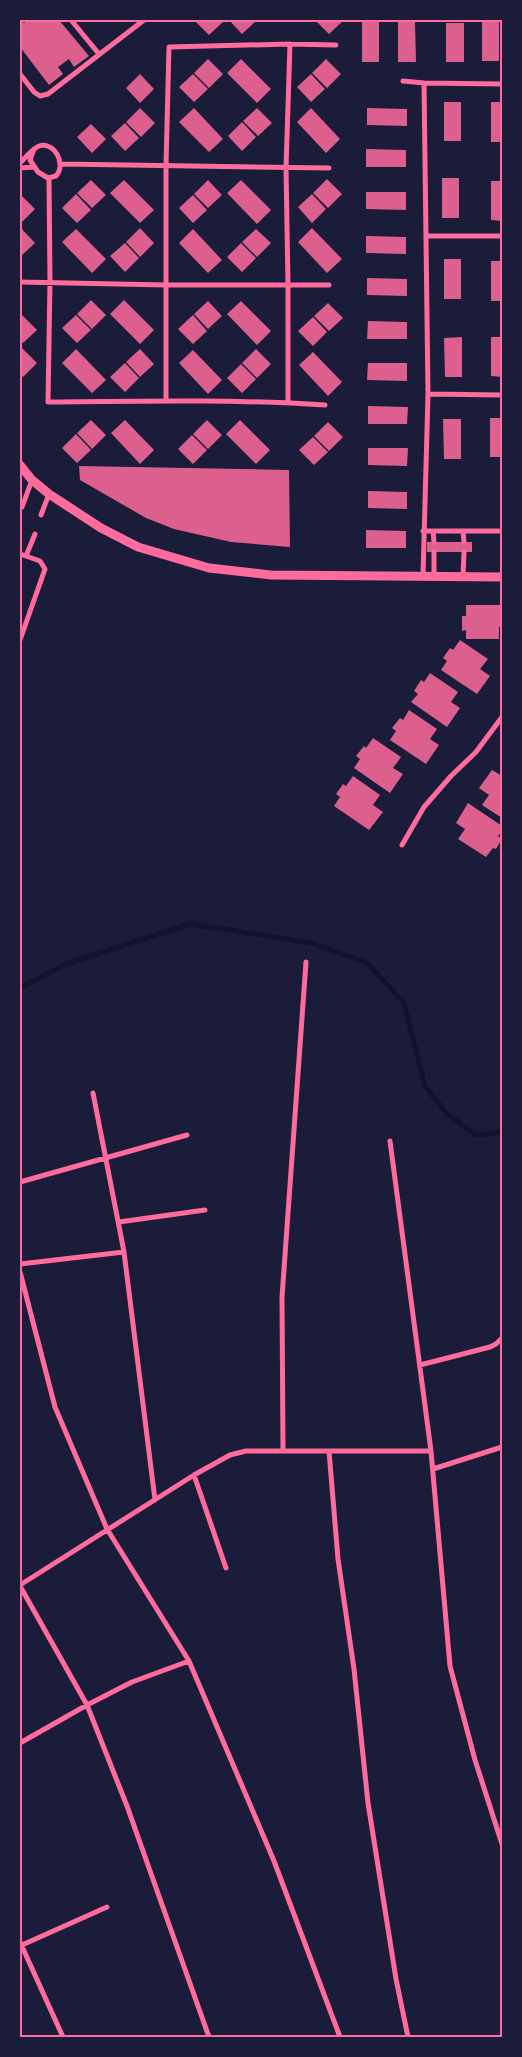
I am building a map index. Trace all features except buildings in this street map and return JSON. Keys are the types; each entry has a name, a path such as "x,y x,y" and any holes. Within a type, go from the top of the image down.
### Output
{"street":[{"path":"71,20 99,54"},
{"path":"20,74 34,92 40,96 48,94 144,20"},
{"path":"166,401 166,164 169,47 290,44 336,45"},
{"path":"288,403 286,168 290,44"},
{"path":"403,81 502,84"},
{"path":"423,576 428,394 424,83"},
{"path":"20,163 34,149 41,146 49,147 58,156 62,164 56,176 49,178 44,176 34,167 30,156 34,149"},
{"path":"62,164 166,164 329,168"},
{"path":"20,168 34,167"},
{"path":"49,178 48,402 166,401 288,403 325,406"},
{"path":"426,236 502,236"},
{"path":"20,282 167,285 329,285"},
{"path":"428,394 502,395"},
{"path":"20,465 32,480 49,494 101,528 138,547 210,568 271,575 502,577"},
{"path":"22,507 32,480"},
{"path":"41,515 49,494"},
{"path":"423,531 502,531"},
{"path":"433,531 434,542"},
{"path":"463,531 464,542"},
{"path":"26,556 34,534"},
{"path":"434,552 434,576"},
{"path":"463,577 464,552"},
{"path":"20,554 40,561 45,569 20,640"},
{"path":"402,845 424,807 451,776 476,752 502,717"},
{"path":"283,1451 282,1297 306,962"},
{"path":"93,1093 124,1252 155,1500"},
{"path":"20,1182 187,1136"},
{"path":"390,1141 431,1451 450,1666 475,1760 502,1844"},
{"path":"119,1222 205,1210"},
{"path":"20,1264 124,1252"},
{"path":"20,1272 56,1407 108,1529 189,1661 274,1861 340,2037"},
{"path":"420,1365 490,1347 502,1338"},
{"path":"433,1469 502,1446"},
{"path":"209,2037 127,1806 86,1705 20,1585 194,1475 230,1456 246,1450 431,1451"},
{"path":"329,1451 338,1559 354,1669 368,1803 396,1979 408,2037"},
{"path":"194,1475 226,1568"},
{"path":"20,1743 86,1705 132,1682 189,1661"},
{"path":"63,2037 21,1944 107,1907"}],"waterway":[{"path":"20,988 68,963 191,924 312,943 367,963 404,1003 425,1086 447,1114 476,1135 502,1132"}]}
